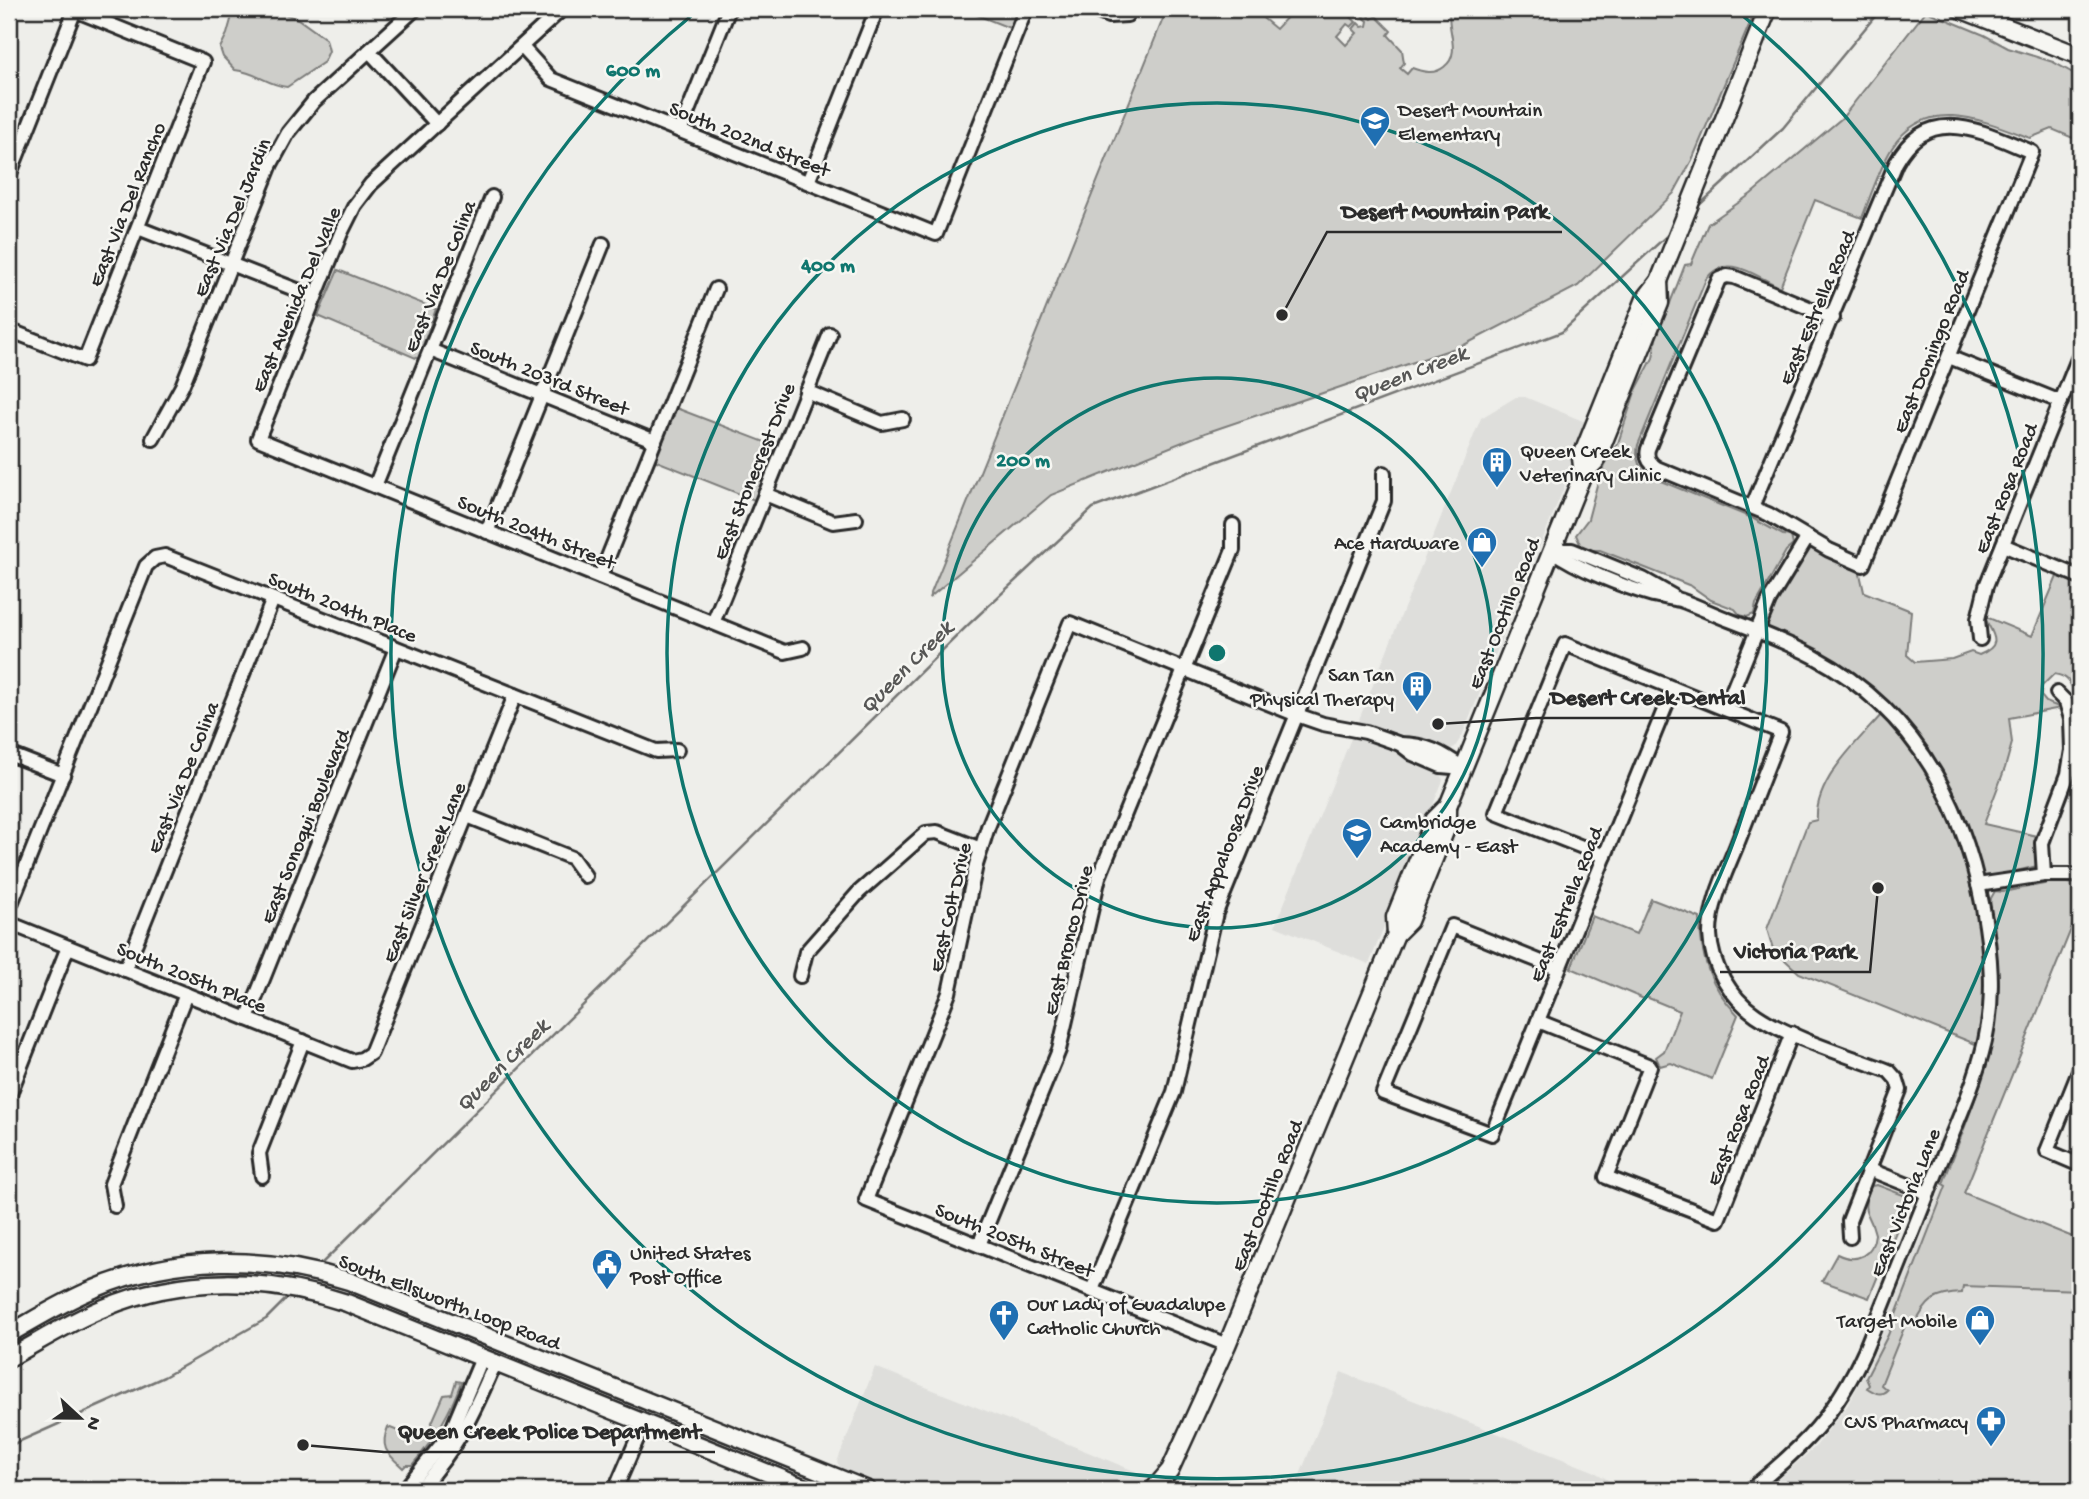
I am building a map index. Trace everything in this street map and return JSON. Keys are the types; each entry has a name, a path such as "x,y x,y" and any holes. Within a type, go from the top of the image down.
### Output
{"main road":[{"name":"East Ocotillo Road","path":"1153,1490 1170,1470 1227,1345 1396,934 1395,917 1434,820 1448,806 1464,768 1583,474 1581,458 1645,299 1658,282 1768,9"},
{"path":"1960,9 2080,55"},
{"name":"South Ellsworth Loop Road","path":"9,1334 76,1296 129,1276 198,1263 256,1262 311,1270 364,1287 868,1490"},
{"name":"South Ellsworth Loop Road","path":"9,1358 90,1314 124,1301 176,1287 232,1283 290,1288 347,1303 810,1490"},
{"path":"645,1423 650,1402"},
{"name":"East Ocotillo Road","path":"1169,1490 1170,1470"},
{"path":"816,1490 823,1472"}],"street":[{"name":"East Via Del Jardin","path":"153,439 182,386 271,164 288,134 314,101 415,9"},
{"name":"East Avenida Del Valle","path":"258,439 341,233 355,205 372,184 562,9"},
{"path":"680,131 729,9"},
{"path":"808,182 877,9"},
{"name":"South 202nd Street","path":"522,47 551,79 936,233 1027,9"},
{"path":"1091,9 1109,16 1127,15"},
{"path":"9,176 74,10"},
{"name":"East Via Del Rancho","path":"9,330 85,360 203,62 74,10"},
{"path":"369,51 437,124"},
{"name":"East Estrella Road","path":"1752,507 1896,163 1911,142 1928,131 1949,126 1965,127 2032,152"},
{"name":"East Domingo Road","path":"1808,537 1863,565 2032,152"},
{"name":"East Via De Colina","path":"375,486 492,197"},
{"path":"138,228 315,297"},
{"path":"487,532 603,244"},
{"path":"1725,709 1769,601 1808,537 1752,507 1657,468 1649,461 1648,451 1715,285 1723,277 1734,277 1833,318"},
{"path":"600,577 716,289"},
{"name":"East Stonecrest Drive","path":"713,623 830,334"},
{"name":"South 203rd Street","path":"430,349 655,441"},
{"name":"East Rosa Road","path":"1980,639 1980,603 2080,354"},
{"path":"1949,357 2061,402"},
{"path":"806,391 882,423 903,419"},
{"name":"South 204th Street","path":"258,439 785,652 803,648"},
{"name":"East Appaloosa Drive","path":"1092,1290 1174,1092 1216,913 1384,501 1384,473"},
{"path":"765,494 833,522 856,519"},
{"name":"East Bronco Drive","path":"979,1245 1059,1050 1100,877 1233,550 1233,525"},
{"path":"2003,545 2080,577"},
{"name":"East Victoria Lane","path":"1551,550 1572,550 1643,579 1679,600 1791,646 1833,668 1886,709 1921,751 1949,797 1962,828 1978,885 1990,958 1989,1022 1974,1080 1865,1350 1844,1392 1821,1425 1784,1462 1749,1490"},
{"name":"South 204th Place","path":"62,775 146,566 155,558 165,556 656,751 677,750"},
{"name":"East Via De Colina","path":"125,970 274,599"},
{"name":"East Colt Drive","path":"866,1200 949,993 981,849 1070,623 1184,669"},
{"path":"1605,856 1496,813 1565,644 1781,732 1717,894 1710,934 1714,960 1727,985 1755,1015 1792,1033 1889,1071 1897,1080 1900,1090 1849,1221 1850,1237"},
{"name":"East Sonoqui Boulevard","path":"247,1018 396,648"},
{"path":"1184,669 1297,715 1323,724 1366,732 1400,744 1413,754 1441,766 1464,768"},
{"name":"East Estrella Road","path":"1559,969 1452,926 1383,1093 1492,1135 1673,688"},
{"path":"2045,875 2042,844 2068,774 2073,750 2071,719 2066,702 2057,693"},
{"name":"East Silver Creek Lane","path":"362,1059 371,1053 515,695"},
{"path":"9,754 62,775 9,909"},
{"path":"467,816 572,858 585,876"},
{"path":"800,976 806,952 859,892 926,833 937,832 981,849"},
{"path":"1978,885 2045,875 2080,875"},
{"name":"South 205th Place","path":"9,923 352,1060 362,1059"},
{"path":"9,1096 68,947"},
{"path":"115,1206 111,1184 186,994"},
{"name":"East Rosa Road","path":"1538,1021 1650,1066 1606,1177 1718,1220 1792,1033"},
{"path":"262,1176 259,1153 303,1041"},
{"path":"2080,1069 2047,1151 2080,1165"},
{"path":"1868,1168 1928,1193"},
{"name":"South 205th Street","path":"866,1200 1227,1345"},
{"path":"413,1489 450,1434 489,1361"},
{"path":"615,1490 645,1423"}],"shaded area":[{"path":"234,9 271,9 298,19 326,39 329,51 324,62 287,87 235,70 223,57 220,48"},
{"path":"962,9 1021,9 1012,29"},
{"path":"1167,9 1252,9 1276,29 1292,12 1289,9 1360,9 1364,12 1362,15 1356,11 1351,17 1356,22 1351,27 1347,24 1337,36 1346,45 1357,33 1353,29 1358,23 1362,27 1367,26 1368,21 1363,17 1366,14 1372,19 1376,16 1391,31 1388,35 1402,50 1404,63 1400,68 1407,74 1412,68 1433,72 1450,61 1453,47 1450,9 1756,9 1692,160 1674,193 1578,286 1464,345 1205,433 1051,495 929,598"},
{"path":"1926,11 2008,48 2053,62 2080,77 2080,141 2052,129 2030,138 1976,119 1957,116 1922,121 1906,131 1892,148 1879,173 1862,218 1815,200 1780,287 1752,273 1732,267 1714,271 1706,279 1638,445 1637,455 1643,471 1651,477 1752,518 1783,535 1791,536 1793,545 1786,551 1756,604 1754,614 1747,617 1740,615 1735,609 1711,600 1691,586 1600,550 1581,546 1576,535 1588,519 1597,485 1609,456 1618,443 1635,392 1653,358 1656,339 1685,265 1691,264 1708,224 1751,194 1842,118"},
{"path":"338,270 436,309 418,359 318,316"},
{"path":"1516,397 1525,397 1590,424 1462,736 1455,747 1446,751 1402,734 1358,722 1481,418"},
{"path":"676,408 778,447 757,501 654,460"},
{"path":"1810,547 1852,569 1859,569 1864,592 1911,611 1907,655 1915,662 1952,659 1971,652 1979,655 1987,651 1992,647 1994,638 1984,616 2032,636 2058,574 2080,583 2080,688 2073,690 2066,679 2054,674 2042,686 2041,696 2046,702 2061,708 2009,718 2012,743 1984,824 2037,836 2037,866 1984,879 1971,836 1954,797 1934,760 1909,727 1881,697 1848,671 1811,648 1769,630 1767,620 1774,602"},
{"path":"1882,714 1920,761 1956,824 1979,915 1985,957 1978,1045 1799,973 1773,949 1767,929 1808,822 1817,820 1818,805 1830,776 1839,762"},
{"name":"Cambridge Academy - East","path":"1352,736 1380,744 1437,768 1443,780 1369,964 1275,926"},
{"path":"2054,882 2080,884 2080,907 1964,1193 2080,1240 2080,1290 1963,1286 1962,1293 1944,1295 1932,1300 1915,1325 1906,1323 1881,1385 1887,1390 1877,1393 1867,1388 1869,1385 1866,1378 1888,1335 1946,1186 1943,1184 1985,1070 1991,1046 1998,986 1991,898 1995,891 2003,892"},
{"path":"1651,899 1700,918 1702,946 1708,971 1720,994 1738,1015 1712,1079 1671,1063 1660,1066 1656,1057 1664,1051 1680,1011 1571,968 1592,916 1636,934"},
{"path":"1943,1184 2080,1240 2080,1490 1766,1490 1816,1446 1847,1406 1871,1362"},
{"path":"1877,1185 1906,1196 1908,1202 1869,1298 1822,1281 1837,1254 1857,1258 1863,1256 1871,1247 1875,1234 1865,1208 1871,1186"},
{"path":"875,1367 1149,1477 1140,1490 891,1490 842,1470 837,1462"},
{"path":"1341,1372 1593,1471 1625,1490 1294,1490"},
{"path":"456,1381 461,1382 441,1426 412,1465 403,1468 386,1450 384,1440 388,1427 418,1439 426,1436 444,1395 452,1394"}],"waterway":[{"name":"Queen Creek","path":"1695,209 1783,128 1881,9"},
{"name":"Queen Creek","path":"318,1267 968,625 1093,508 1562,332 1673,230"},
{"name":"Queen Creek","path":"9,1446 164,1377 266,1319 291,1294"}],"place":[{"name":"Desert Mountain Elementary","path":"1375,148"},
{"name":"Desert Mountain Park","path":"1282,315"},
{"name":"Queen Creek Veterinary Clinic","path":"1497,489"},
{"name":"Ace Hardware","path":"1482,569"},
{"name":"San Tan Physical Therapy","path":"1417,713"},
{"name":"Desert Creek Dental","path":"1438,724"},
{"name":"Cambridge Academy - East","path":"1357,860"},
{"name":"Victoria Park","path":"1878,888"},
{"name":"United States Post Office","path":"607,1291"},
{"name":"Our Lady of Guadalupe Catholic Church","path":"1004,1342"},
{"name":"Target Mobile","path":"1980,1347"},
{"name":"Queen Creek Police Department","path":"303,1445"},
{"name":"CVS Pharmacy","path":"1991,1448"}]}
